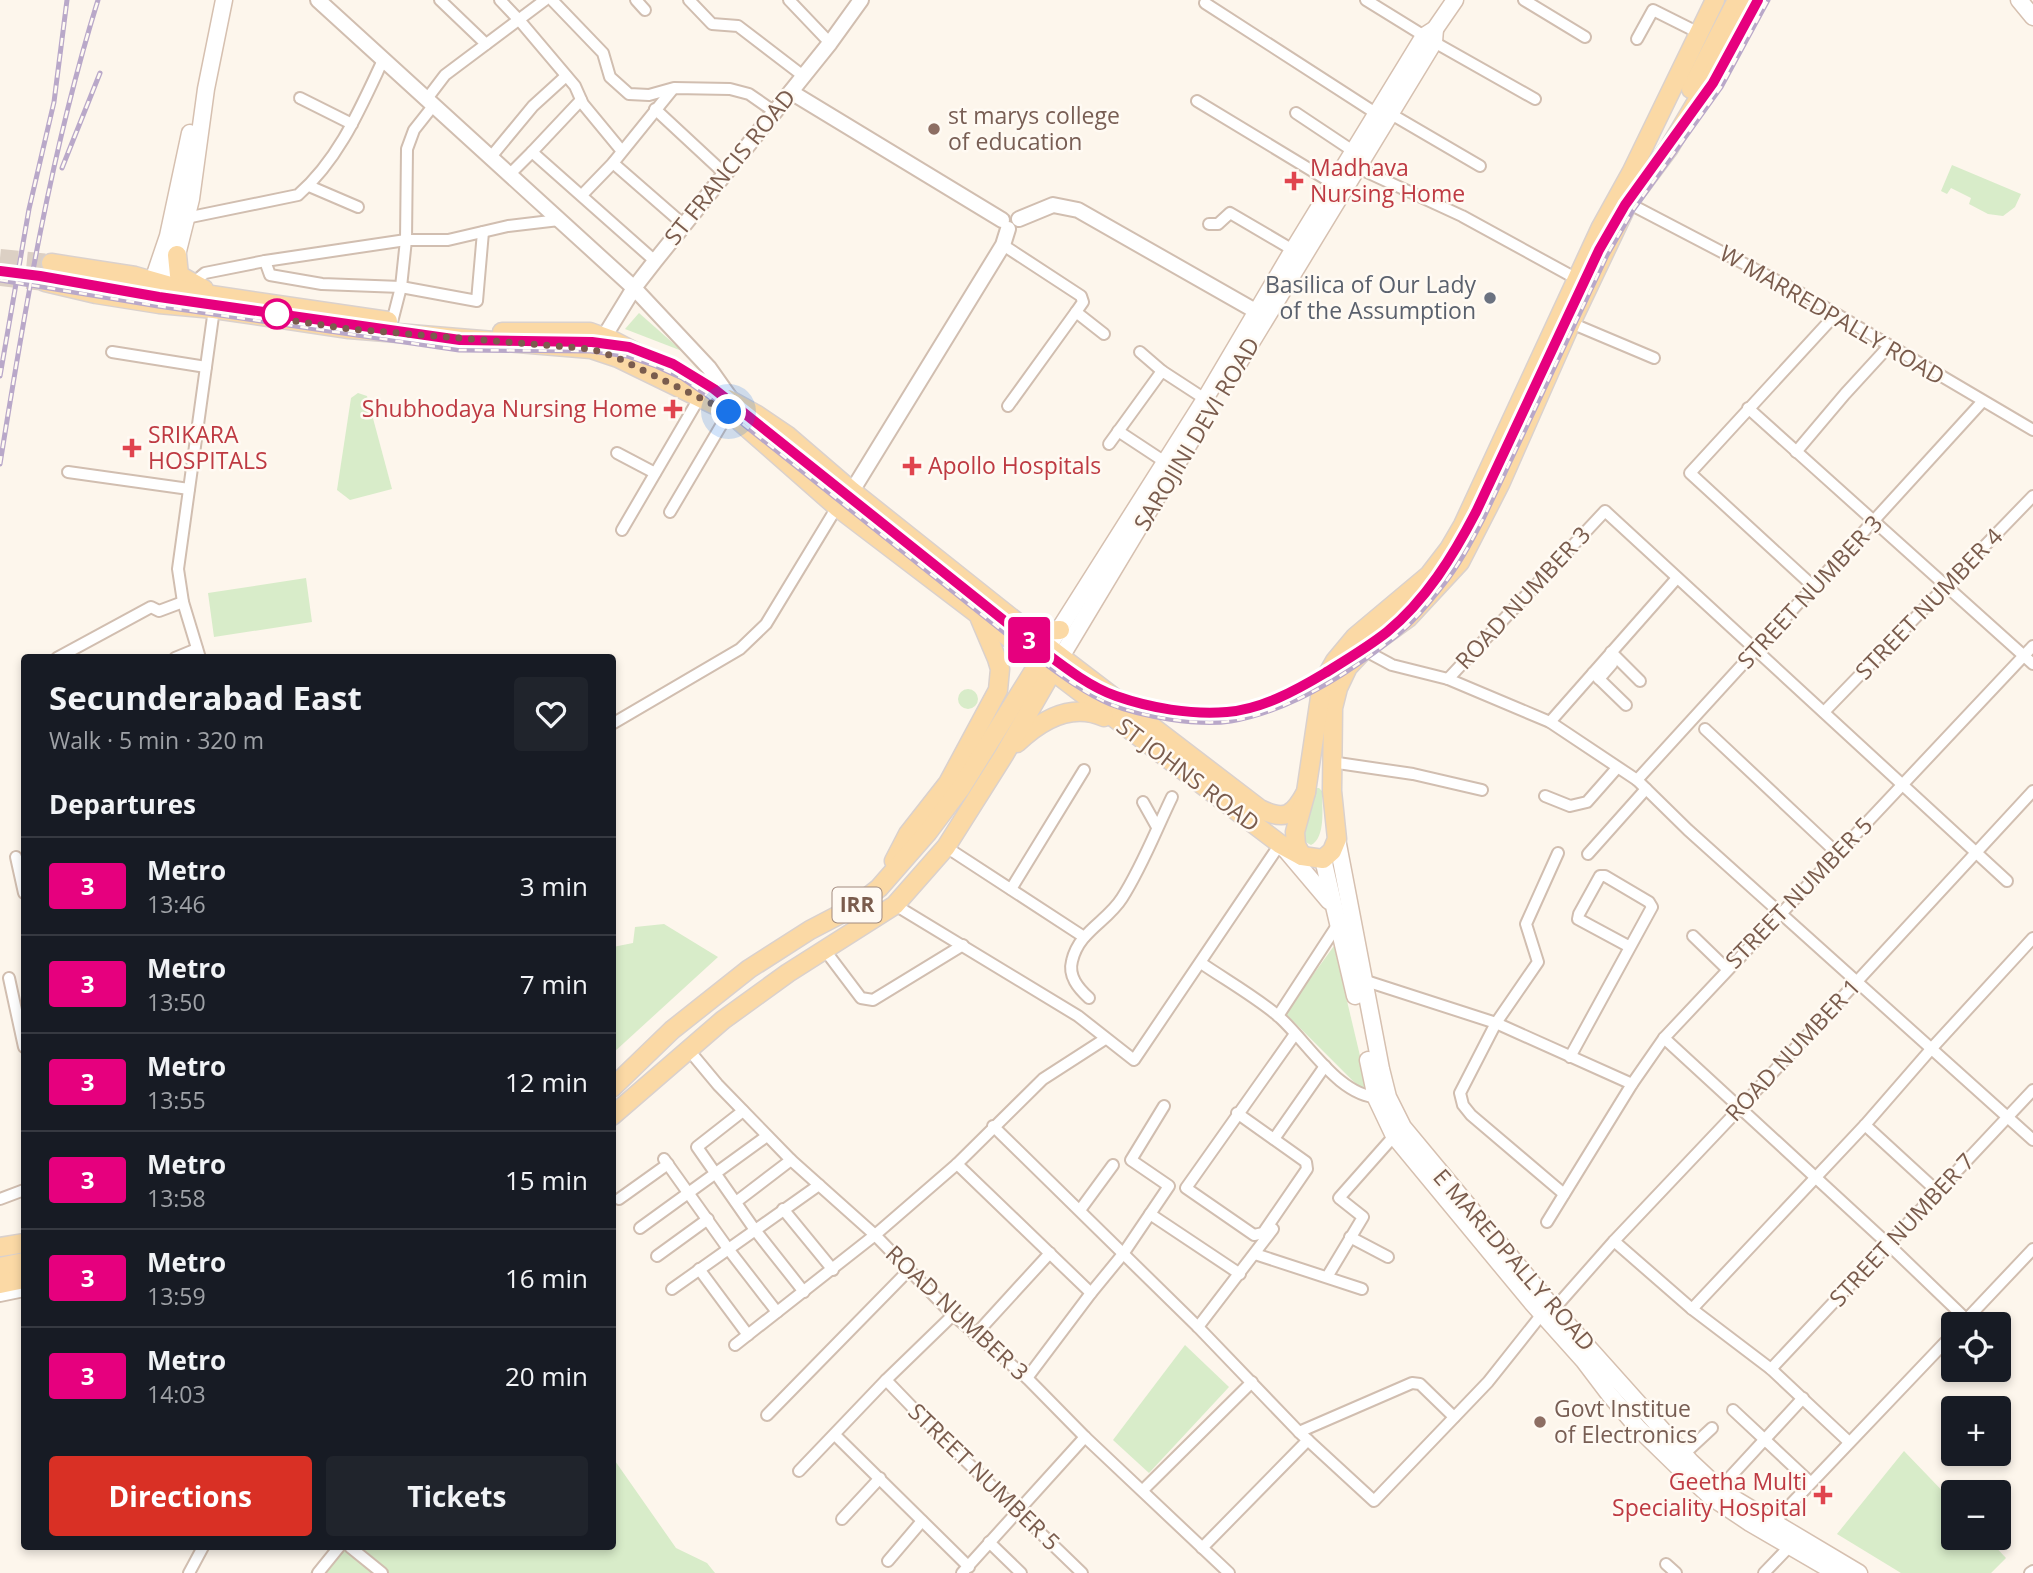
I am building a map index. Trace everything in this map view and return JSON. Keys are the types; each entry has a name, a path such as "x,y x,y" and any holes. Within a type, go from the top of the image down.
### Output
{"main road":[{"path":"155,293 200,88 215,0"},
{"path":"155,293 177,255 191,199 206,89 224,0"},
{"name":"SAROJINI DEVI ROAD","path":"1048,655 1358,168 1384,114 1455,0"},
{"path":"1632,171 1715,0"},
{"path":"1322,859 1332,850 1337,839 1331,762 1333,708 1338,688 1348,667 1364,650 1408,618 1460,562 1500,484 1571,323 1727,0"},
{"path":"1302,856 1296,845 1295,832 1306,792 1322,684 1335,661 1355,637 1429,575 1449,549 1463,525 1601,227 1632,171 1688,85 1737,0"},
{"path":"1628,203 1669,148 1752,0"},
{"path":"2019,0 2033,17"},
{"name":"SAROJINI DEVI ROAD","path":"1048,655 1165,461 1262,315 1293,250 1353,151 1384,114"},
{"path":"177,255 179,275 216,302"},
{"name":"ST JOHNS ROAD","path":"51,262 135,276 155,293"},
{"name":"ST JOHNS ROAD","path":"45,282 96,294 155,293 461,332 582,331 604,337 788,436 852,491 1023,627 1116,722 1280,844 1302,856 1322,859"},
{"name":"ST JOHNS ROAD","path":"216,302 349,329 592,349 703,392"},
{"name":"ST JOHNS ROAD","path":"731,407 837,507 977,614 1048,655 1260,809 1272,815 1285,816 1297,809 1306,792"},
{"path":"887,881 894,859 908,834 948,783 998,690 997,659 977,614"},
{"name":"IRR","path":"616,1112 733,1012 824,949 895,905 946,847 1004,755 1048,655"},
{"name":"IRR","path":"616,1084 672,1030 719,991 810,929 856,905 887,881 961,788 1048,655"},
{"name":"IRR","path":"1004,755 1030,730 1062,713 1081,711 1100,714 1116,722"},
{"name":"E MAREDPALLY ROAD","path":"1337,839 1382,1097 1415,1144 1638,1428 1711,1497 1836,1573"},
{"path":"1280,844 1320,888 1336,917"},
{"name":"E MAREDPALLY ROAD","path":"1322,859 1394,1136 1548,1311 1720,1489 1859,1573"},
{"path":"719,991 733,1012"},
{"path":"0,1247 21,1244"},
{"path":"0,1267 21,1263"},
{"path":"0,1284 21,1280"}],"street":[{"path":"318,0 634,288 709,368 731,407 670,512"},
{"path":"440,0 486,44"},
{"path":"500,0 575,86 580,100 621,150"},
{"path":"392,322 401,286 406,240 407,149 414,130 445,75 545,0"},
{"path":"552,0 603,52 610,77 624,91 639,96 674,88 742,91 775,112"},
{"path":"636,0 645,10"},
{"path":"689,0 712,24 738,26 802,75"},
{"name":"ST FRANCIS ROAD","path":"604,337 634,288 830,43 861,0"},
{"path":"1366,0 1535,99"},
{"path":"1524,0 1585,37"},
{"path":"795,2 830,43"},
{"path":"1206,3 1384,114 1480,166"},
{"path":"1637,39 1653,10 1699,33"},
{"path":"186,218 293,197 309,186 340,148 383,60"},
{"path":"490,158 533,106 565,76"},
{"path":"582,195 613,163 674,88"},
{"path":"791,92 1010,223"},
{"path":"300,98 352,124"},
{"path":"509,175 580,100"},
{"path":"1197,101 1334,184"},
{"path":"655,109 725,174"},
{"path":"1297,113 1353,151"},
{"path":"532,152 655,261"},
{"path":"613,163 683,224"},
{"path":"1358,168 1462,216 1577,279"},
{"path":"309,186 358,207"},
{"name":"W MARREDPALLY ROAD","path":"1628,203 1804,295 2033,430"},
{"path":"1010,223 1054,205 1078,210 1262,315"},
{"path":"1209,224 1218,224 1230,213 1293,250"},
{"path":"193,283 205,273 265,261 406,240 448,240 508,226 559,220"},
{"path":"616,722 740,649 766,624 837,507 852,491 1003,245 1010,223"},
{"path":"265,261 270,275 322,284 401,286 477,301 483,232"},
{"path":"1003,245 1081,296 1083,302 1008,405"},
{"path":"297,257 298,280"},
{"path":"198,654 183,602 178,569 216,302"},
{"path":"1076,312 1104,334"},
{"path":"1814,587 1690,473 1836,314"},
{"path":"1571,323 1654,358"},
{"path":"1796,452 1889,346"},
{"path":"112,352 206,367"},
{"path":"1140,352 1162,371 1205,399"},
{"path":"1109,444 1162,371"},
{"path":"622,530 703,392"},
{"name":"STREET NUMBER 3","path":"1637,780 1982,402"},
{"path":"1748,408 2029,660"},
{"path":"1118,431 1165,461"},
{"path":"617,453 655,473"},
{"path":"68,472 189,489"},
{"name":"STREET NUMBER 4","path":"1824,712 2033,496"},
{"name":"ROAD NUMBER 3","path":"2007,881 1605,511 1448,679 1550,722 1637,780 1688,830 2033,1140"},
{"path":"1613,658 1677,578"},
{"path":"64,654 151,607 159,611 183,602"},
{"path":"1550,722 1629,642"},
{"name":"STREET NUMBER 5","path":"1547,1222 1632,1084 1664,1038 1902,785 2029,660 2033,646"},
{"path":"1364,650 1392,664 1448,679"},
{"path":"1613,658 1640,681"},
{"path":"1596,676 1626,705"},
{"path":"1705,729 1837,853"},
{"path":"1331,762 1413,774 1482,790"},
{"path":"1545,796 1570,806 1587,802 1617,768"},
{"path":"1011,890 1084,771"},
{"path":"1588,855 1646,789"},
{"name":"ROAD NUMBER 1","path":"1303,1436 1374,1501 1488,1382 1548,1311 1741,1108 2033,791"},
{"path":"1089,998 1080,990 1073,977 1072,960 1084,937 1122,898 1172,797"},
{"path":"1143,802 1157,827"},
{"path":"895,905 1078,1017 1134,1060 1280,844"},
{"path":"946,847 1084,937"},
{"path":"1558,853 1526,924 1538,962 1496,1023 1460,1093 1462,1105 1564,1194"},
{"path":"16,857 21,880"},
{"path":"1570,1057 1651,910 1652,904 1605,876 1600,876 1578,919 1630,947"},
{"path":"1278,1016 1336,917"},
{"path":"1693,936 1727,969"},
{"path":"1692,1309 1866,1125 2033,938"},
{"path":"824,949 861,998 873,1000 963,945"},
{"path":"1201,963 1278,1016 1325,1066 1351,1088 1382,1097"},
{"path":"9,978 20,1013"},
{"path":"1363,980 1496,1023 1632,1084"},
{"path":"1237,1113 1306,1162 1307,1169 1264,1233 1254,1235 1186,1188 1237,1113 1295,1034"},
{"path":"1664,1038 1889,1245 1954,1312"},
{"path":"735,1345 875,1235 957,1164 1043,1079 1105,1039"},
{"name":"ROAD NUMBER 3","path":"688,1049 791,1160 875,1235 953,1315 1027,1378 1085,1437 1230,1573"},
{"path":"1274,1139 1325,1066"},
{"name":"STREET NUMBER 7","path":"1771,1369 2033,1090"},
{"path":"1027,1378 1124,1254 1169,1186 1131,1160 1164,1106"},
{"path":"743,1111 696,1147 755,1230 804,1292"},
{"path":"1866,1125 1938,1192"},
{"path":"993,1126 1198,1326 1303,1436"},
{"path":"640,1228 767,1136"},
{"path":"1326,1277 1363,1217 1339,1198 1394,1136"},
{"path":"736,1202 791,1160"},
{"path":"619,1199 666,1162 777,1312"},
{"path":"957,1164 1091,1293"},
{"path":"1080,1210 1113,1165"},
{"path":"672,1289 819,1185"},
{"path":"0,1199 21,1191"},
{"path":"783,1209 833,1270"},
{"path":"1150,1214 1240,1274"},
{"path":"657,1256 708,1219"},
{"path":"1198,1326 1276,1224"},
{"path":"1350,1237 1388,1257"},
{"path":"1614,1241 1692,1309 1771,1369 1849,1442"},
{"path":"1973,1312 2033,1249"},
{"path":"975,1335 1050,1253"},
{"path":"1255,1254 1362,1289"},
{"path":"699,1269 748,1335"},
{"path":"767,1415 908,1271"},
{"path":"0,1296 21,1292"},
{"path":"799,1471 953,1315"},
{"path":"1773,1523 1941,1346"},
{"name":"STREET NUMBER 5","path":"886,1380 1082,1573"},
{"path":"1143,1490 1252,1382"},
{"path":"1202,1548 1303,1436 1412,1383 1420,1384 1454,1417"},
{"path":"1720,1489 1803,1398"},
{"path":"1733,1410 1810,1482"},
{"path":"1684,1454 1712,1428"},
{"path":"835,1434 922,1521 965,1570 1085,1437"},
{"path":"842,1519 880,1478"},
{"path":"888,1560 922,1521"},
{"path":"989,1542 1021,1573"},
{"path":"1764,1573 1789,1546"},
{"path":"189,1573 201,1550"},
{"path":"317,1573 336,1550"},
{"path":"354,1550 382,1573"},
{"path":"1666,1564 1676,1573"}],"green space":[{"path":"1952,165 2021,194 2015,207 2003,216 1988,214 1969,204 1971,198 1951,188 1947,194 1941,191"},
{"path":"639,313 682,351 625,329"},
{"path":"358,393 367,396 392,489 350,500 337,490 351,398"},
{"path":"306,578 312,622 214,637 208,593"},
{"path":"968,689 975,692 978,699 975,706 968,709 961,706 958,699 961,692"},
{"path":"1310,788 1319,788 1322,791 1321,829 1316,841 1311,845 1302,840"},
{"path":"664,924 718,957 616,1050 616,946 633,943 635,927"},
{"path":"1334,946 1370,1098 1285,1013"},
{"path":"1185,1345 1229,1387 1149,1473 1113,1440"},
{"path":"1904,1451 1941,1490 1941,1550 1998,1550 2006,1558 1991,1573 1901,1573 1837,1534"},
{"path":"616,1462 676,1548 707,1563 715,1573 310,1573 330,1550 616,1550"}],"tunnel":[{"path":"0,258 51,263"},
{"path":"0,277 45,282"}],"railway":[{"path":"0,376 29,209 54,102 67,0"},
{"path":"0,464 53,172 66,114 98,0"},
{"path":"0,280 459,350 591,351 627,356 656,366 682,378 708,396 1025,649 1087,693 1123,709 1154,716 1187,721 1231,721 1275,709 1296,700 1356,666 1406,627 1449,577 1484,517 1607,255 1633,210 1721,87 1768,0"},
{"path":"62,168 100,73"}],"metro line":[{"name":"3","path":"0,271 159,297 460,340 592,342 629,347 660,357 687,370 714,389 1031,642 1083,679 1114,695 1144,704 1198,712 1228,712 1267,702 1304,685 1345,660 1388,631 1437,577 1459,545 1476,512 1599,250 1625,205 1713,83 1758,0"}],"place":[{"name":"st marys college of education","path":"934,129"},
{"name":"Madhava Nursing Home","path":"1294,181"},
{"name":"Basilica of Our Lady of the Assumption","path":"1490,298"},
{"name":"Shubhodaya Nursing Home","path":"673,409"},
{"name":"SRIKARA HOSPITALS","path":"132,448"},
{"name":"Apollo Hospitals","path":"912,466"},
{"name":"Govt Institue of Electronics","path":"1540,1422"},
{"name":"Geetha Multi Speciality Hospital","path":"1823,1495"}],"route":[{"path":"277,314 268,317 349,329 592,349 618,358 729,412"}]}
